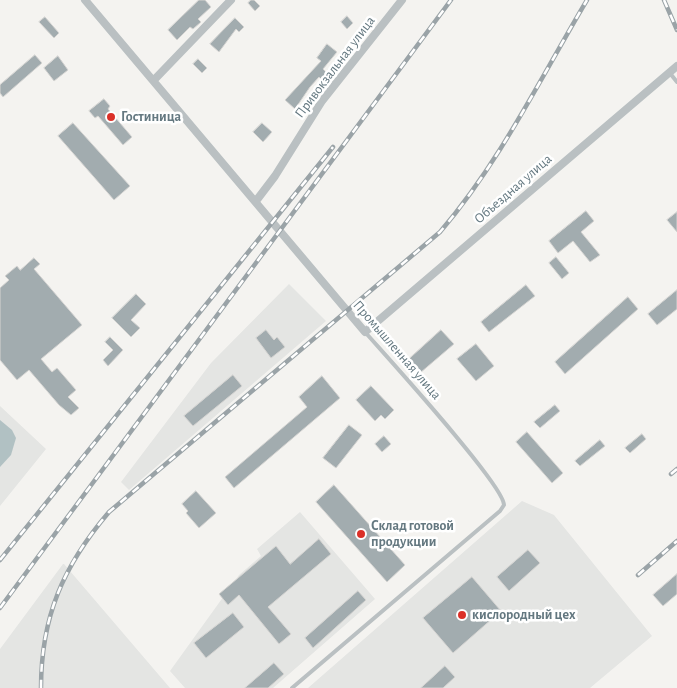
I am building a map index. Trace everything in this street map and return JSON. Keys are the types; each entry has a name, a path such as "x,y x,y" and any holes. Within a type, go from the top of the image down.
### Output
{"street":[{"name":"Промышленная улица","path":"85,0 256,200 272,224 365,332"},
{"path":"154,80 231,0"},
{"name":"Привокзальная улица","path":"256,200 275,176 322,101 402,0"},
{"name":"Объездная улица","path":"365,332 677,66"}],"lane":[{"path":"669,72 677,82"},
{"name":"Промышленная улица","path":"292,688 380,611 500,511 504,505 501,494 473,457 365,332"}],"shaded area":[{"path":"289,284 326,321 129,490 121,482 211,363"},
{"path":"0,406 46,449 0,506"},
{"path":"0,420 12,430 16,438 11,455 0,467"},
{"path":"522,501 554,515 652,636 590,688 308,688"},
{"path":"300,512 375,599 273,688 185,688 170,671 239,575 261,556 257,549"},
{"path":"63,564 170,688 0,688 0,649"}],"building":[{"path":"199,0 205,0 211,7 198,19 201,22 193,29 190,27 177,40 168,30"},
{"path":"254,0 260,6 255,11 248,3"},
{"path":"347,16 353,23 347,29 341,22"},
{"path":"45,17 59,33 54,38 39,22"},
{"path":"235,18 244,27 239,32 236,29 219,52 210,44"},
{"path":"327,44 337,52 323,69 328,74 322,80 319,77 295,109 285,100 321,61 317,58"},
{"path":"35,55 42,63 3,97 0,93 0,85"},
{"path":"58,56 68,70 54,81 44,68"},
{"path":"198,59 207,68 202,73 193,64"},
{"path":"104,99 110,106 108,109 132,137 123,145 98,116 95,118 89,111"},
{"path":"73,123 130,186 114,200 58,136"},
{"path":"262,123 272,132 263,142 253,132"},
{"path":"586,211 594,221 581,232 600,255 590,262 573,241 558,253 549,241"},
{"path":"677,212 677,232 667,220"},
{"path":"556,257 569,273 562,279 549,263"},
{"path":"34,258 40,264 34,269 82,325 41,359 52,372 57,368 76,390 68,397 79,408 71,415 59,405 29,370 17,380 0,360 0,288 9,280 5,276 17,266 20,270"},
{"path":"526,285 535,296 489,332 481,322"},
{"path":"677,290 677,309 657,325 648,314"},
{"path":"136,294 146,304 131,320 140,328 131,337 112,318"},
{"path":"628,297 638,309 565,374 555,362"},
{"path":"266,330 274,340 277,337 285,347 271,358 256,338"},
{"path":"441,330 454,344 420,373 408,360"},
{"path":"110,337 123,350 108,366 103,360 113,350 105,342"},
{"path":"476,344 494,366 476,381 457,359"},
{"path":"233,375 242,386 193,426 184,416"},
{"path":"322,376 340,398 234,488 225,477 307,407 299,397"},
{"path":"371,386 394,410 385,419 381,415 375,421 356,400"},
{"path":"555,405 560,411 540,428 534,422"},
{"path":"349,425 362,435 336,468 323,458"},
{"path":"527,432 563,473 552,483 516,442"},
{"path":"642,434 646,439 630,453 625,448"},
{"path":"384,436 391,444 382,452 375,444"},
{"path":"600,440 605,446 580,466 575,461"},
{"name":"Склад готовой продукции","path":"334,485 405,565 387,582 316,502"},
{"path":"196,491 216,513 199,528 186,513 188,511 182,504"},
{"path":"319,539 331,554 268,607 291,634 279,644 239,595 228,605 219,594 276,546 290,564"},
{"path":"528,550 540,563 509,591 497,577"},
{"path":"677,574 677,594 663,606 653,595"},
{"name":"кислородный цех","path":"472,577 501,611 453,653 423,618"},
{"path":"358,591 366,600 313,648 305,638"},
{"path":"233,613 244,627 206,658 194,643"},
{"path":"274,663 284,674 268,688 245,688"},
{"path":"445,666 455,677 443,688 421,688"}],"railway":[{"path":"0,608 451,0"},
{"path":"41,688 42,662 50,615 67,573 93,532 109,512 440,232 462,205 500,149 587,0"},
{"path":"664,0 677,30"},
{"path":"0,560 333,147"},
{"path":"671,474 677,469"},
{"path":"638,575 677,541"}],"place":[{"name":"Гостиница","path":"111,117"},
{"name":"Склад готовой продукции","path":"361,534"},
{"name":"кислородный цех","path":"462,615"}]}
